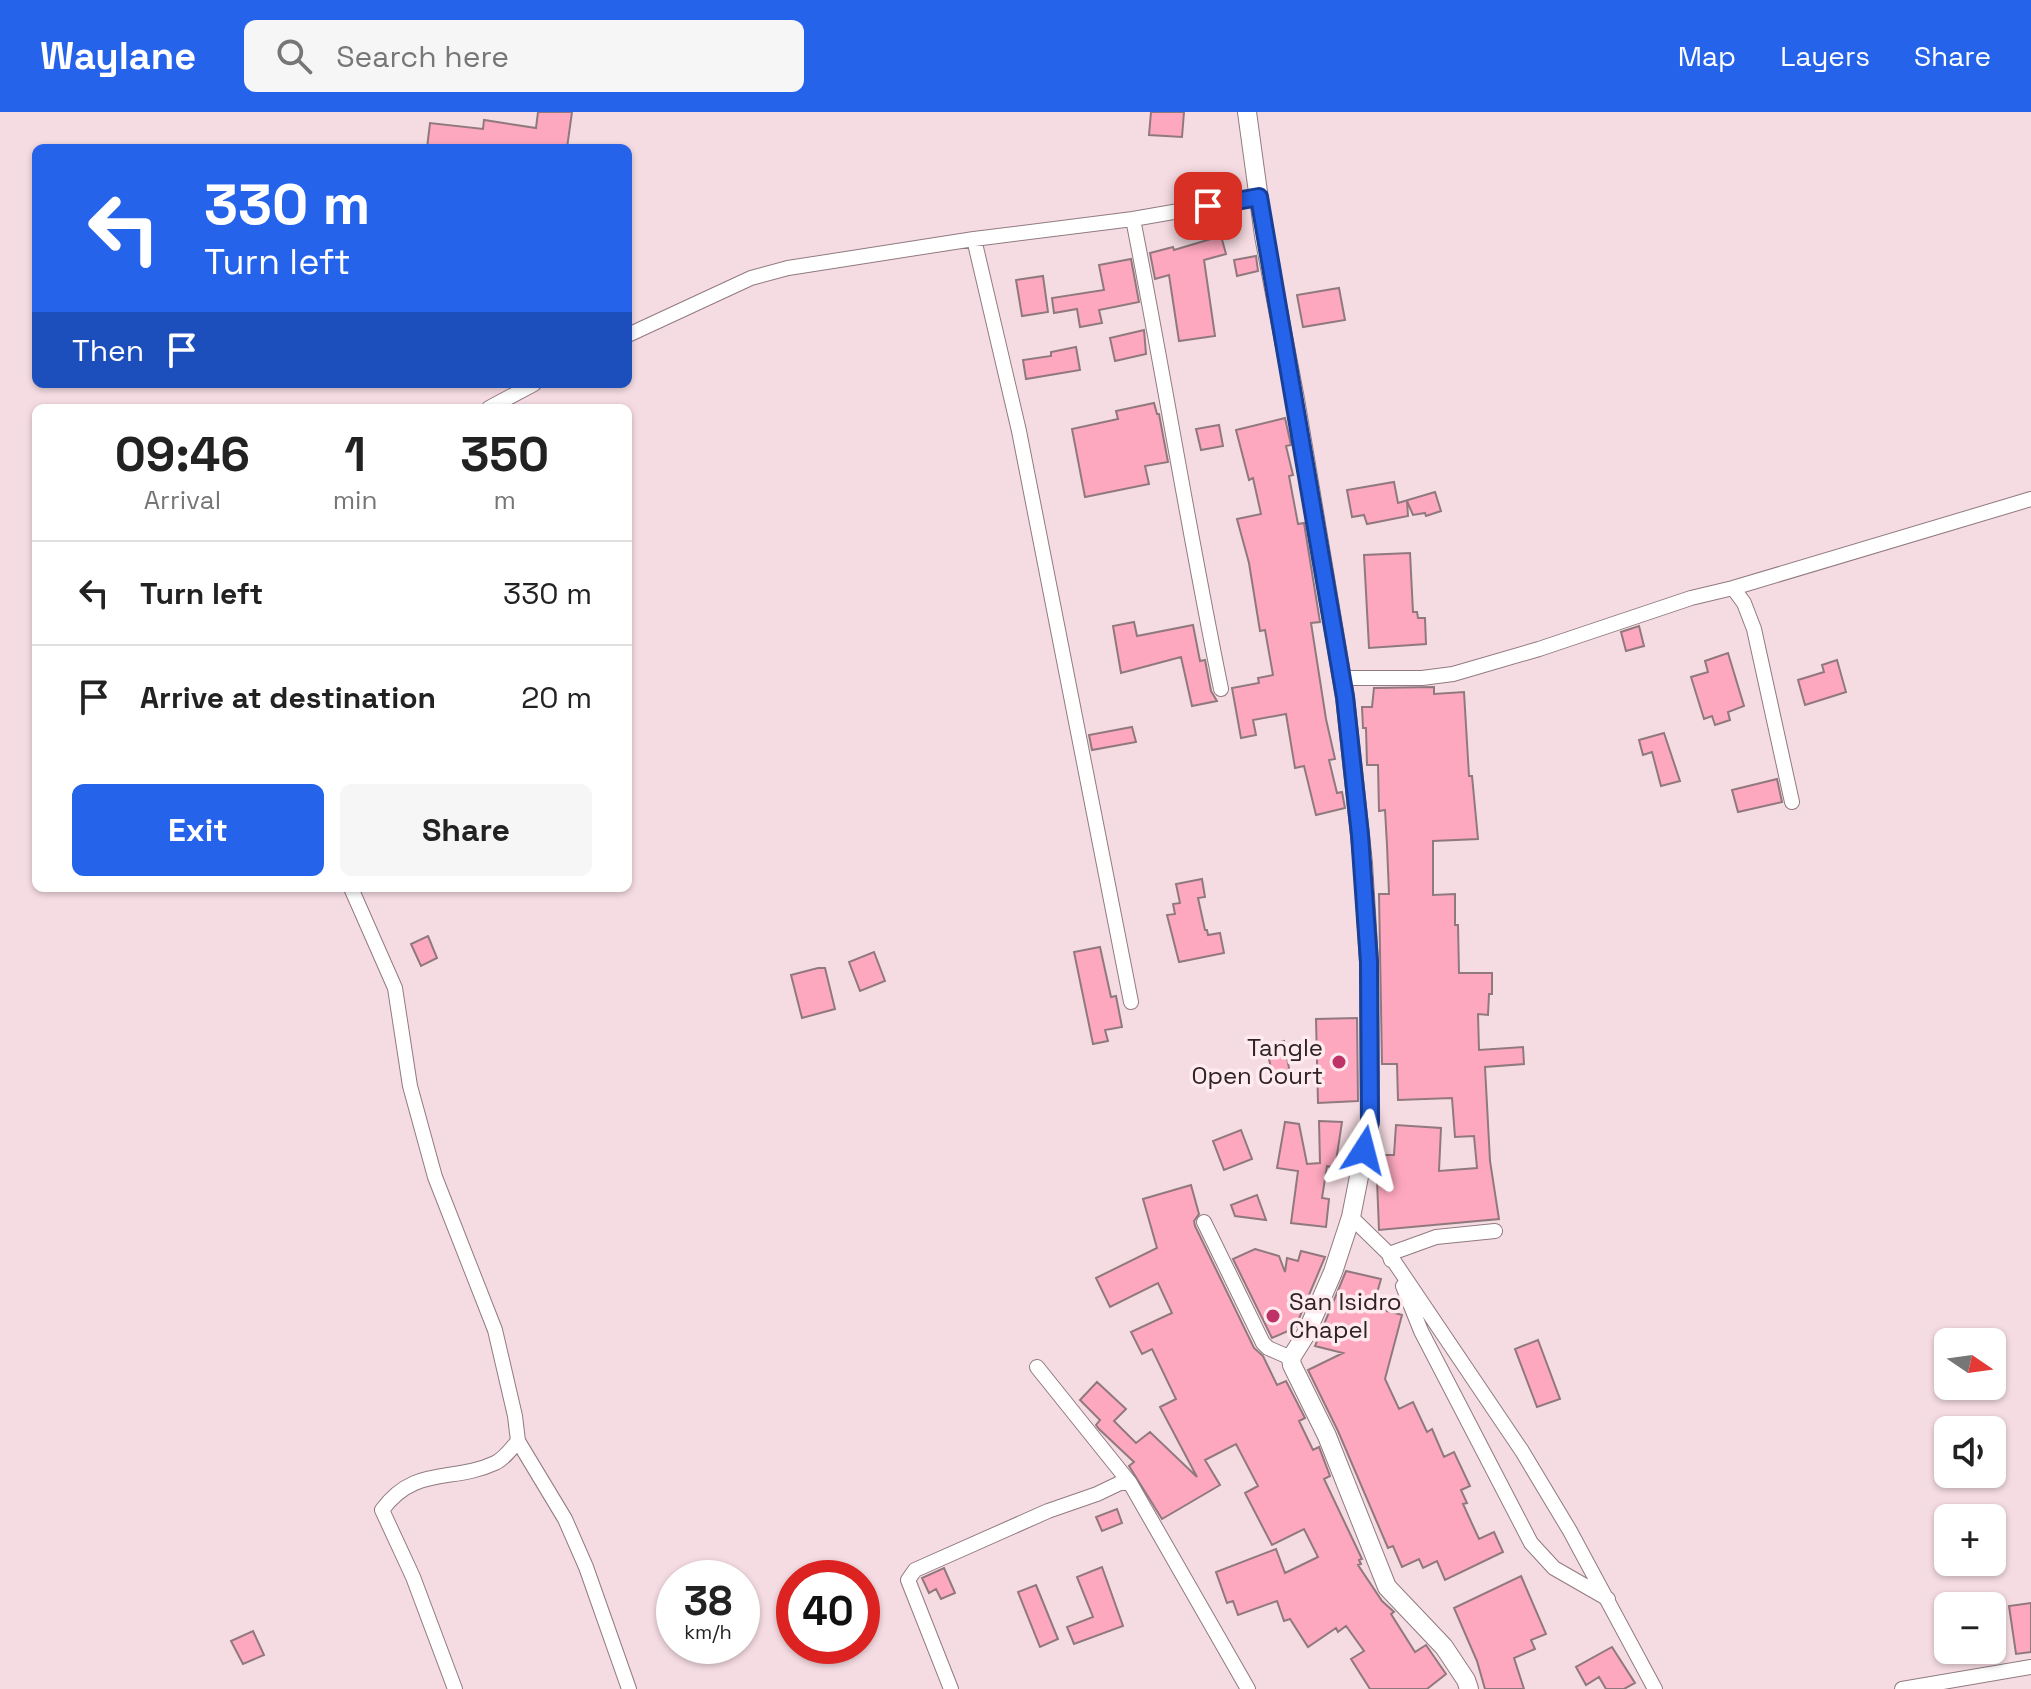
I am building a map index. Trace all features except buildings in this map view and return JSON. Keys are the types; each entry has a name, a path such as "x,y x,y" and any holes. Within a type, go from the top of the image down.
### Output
{"street":[{"path":"1247,112 1342,678 1363,863 1369,962 1370,1121 1351,1217 1333,1272 1306,1334 1291,1358 1295,1374 1333,1451 1387,1587 1444,1647 1469,1689"},
{"path":"632,333 751,278 788,268 974,239 1133,219 1259,197"},
{"path":"1133,219 1221,689"},
{"path":"974,239 1019,431 1131,1002"},
{"path":"496,404 526,388"},
{"path":"1342,678 1422,678 1453,674 1691,598 2031,499"},
{"path":"1733,588 1744,603 1754,629 1792,802"},
{"path":"353,892 395,988 414,1101 435,1177 495,1330 518,1441 565,1519 586,1567 629,1689"},
{"path":"1351,1217 1389,1254 1522,1451 1608,1599 1655,1689"},
{"path":"1204,1222 1263,1343 1291,1358"},
{"path":"1389,1254 1436,1237 1495,1231"},
{"path":"1389,1254 1421,1331 1531,1543 1554,1568 1608,1599"},
{"path":"1037,1367 1130,1483 1248,1689"},
{"path":"455,1689 413,1577 382,1510 395,1492 420,1480 498,1462 518,1441"},
{"path":"951,1689 908,1580 915,1570 1048,1511 1125,1481 1130,1483"},
{"path":"1902,1689 2031,1667"}],"place":[{"name":"Tangle Open Court","path":"1339,1062"},
{"name":"San Isidro Chapel","path":"1273,1316"}],"route":[{"path":"1208,206 1259,197 1339,659 1363,863 1369,962 1370,1121 1364,1150"}]}
